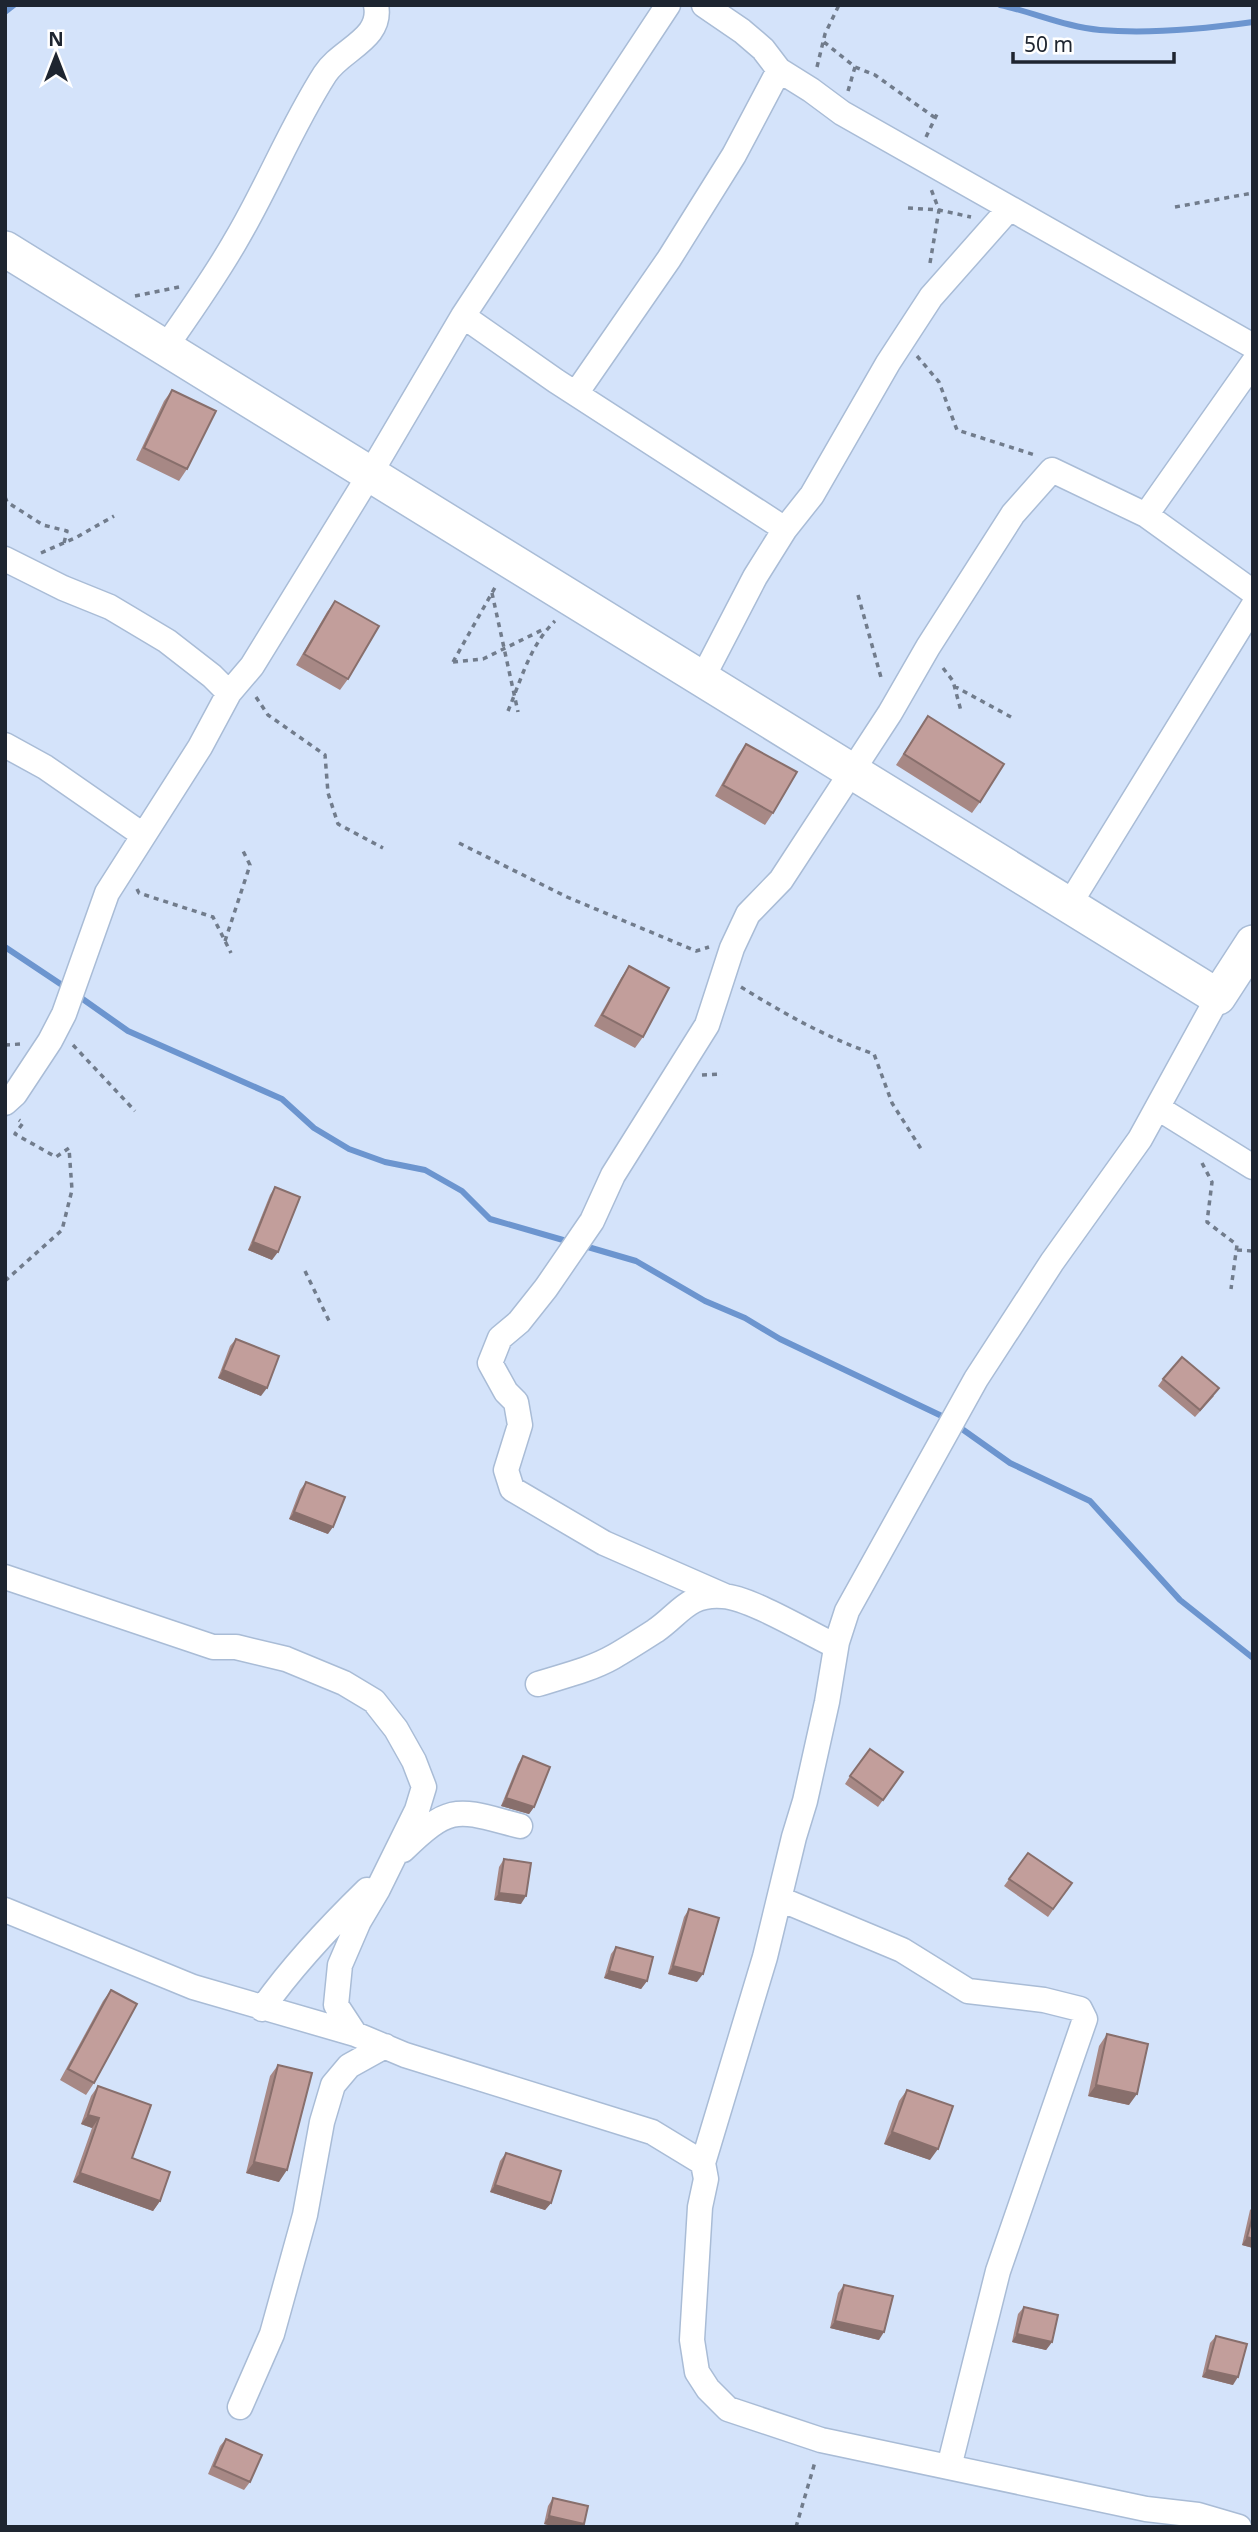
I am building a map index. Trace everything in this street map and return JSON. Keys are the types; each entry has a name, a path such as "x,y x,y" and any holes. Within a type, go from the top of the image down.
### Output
{"street":[{"path":"165,348 212,280 272,173 305,106 328,69 372,32 378,14 376,5"},
{"path":"10,1110 15,1094 57,1028 74,992 107,893 200,747 229,694 251,666 370,474 463,316 668,5"},
{"path":"704,5 763,49 779,70 842,113 918,156 1003,216 1253,346"},
{"path":"577,392 669,258 734,155 779,70"},
{"path":"702,679 755,577 785,529 812,495 888,363 931,297 1003,216"},
{"path":"5,249 1218,998"},
{"path":"463,316 785,529"},
{"path":"1146,515 1253,363"},
{"path":"836,1646 775,1616 604,1543 512,1489 506,1470 520,1424 516,1402 506,1392 491,1363 500,1338 519,1322 592,1221 613,1175 707,1025 732,948 748,914 781,880 890,713 928,647 1013,514 1052,470 1146,515 1253,592"},
{"path":"11,561 63,588 110,607 167,640 212,676 229,694"},
{"path":"1069,905 1253,606"},
{"path":"5,745 45,768 143,835"},
{"path":"1238,2527 1198,2515 1146,2509 821,2440 728,2409 708,2389 697,2372 692,2340 701,2207 706,2179 703,2163 726,2083 746,2028 794,1837 806,1801 836,1646 847,1611 976,1380 1052,1262 1140,1139 1218,998 1253,943"},
{"path":"1158,1108 1253,1167"},
{"path":"5,1577 213,1647 236,1647 274,1655 344,1683 374,1701 396,1729 414,1761 424,1787 418,1805 359,1921 340,1965 336,2005 355,2034"},
{"path":"538,1684 582,1671 611,1658 655,1631 693,1599 726,1596"},
{"path":"418,1805 448,1815 469,1813 520,1826"},
{"path":"262,2009 304,1955 371,1887 391,1862 423,1830 448,1815"},
{"path":"780,1899 902,1950 968,1991 1044,2000 1080,2009 1086,2019 998,2272 949,2467"},
{"path":"5,1910 193,1987 355,2034 506,2087 652,2132 703,2163"},
{"path":"240,2407 272,2334 305,2215 322,2122 333,2085 349,2066 386,2046"}],"path":[{"path":"839,5 824,42 855,67 876,75 934,117"},
{"path":"938,112 918,156 939,210 929,261 941,287"},
{"path":"1175,207 1253,193"},
{"path":"908,208 1003,216"},
{"path":"94,304 212,280"},
{"path":"888,363 909,346 939,382 957,430 1041,456 1052,470"},
{"path":"5,497 7,502 43,525 67,531 64,542"},
{"path":"11,561 64,542 114,516"},
{"path":"506,558 505,569 453,662 483,659 548,628"},
{"path":"492,593 516,693 518,712"},
{"path":"858,595 890,713"},
{"path":"508,711 528,661 548,628 575,600"},
{"path":"928,647 953,681 961,711"},
{"path":"251,666 256,696 268,715 325,755 328,793 338,824 383,848"},
{"path":"954,686 1011,718"},
{"path":"459,843 567,897 696,951 738,937"},
{"path":"225,942 250,865 243,851"},
{"path":"125,865 139,893 213,917 231,953"},
{"path":"724,977 787,1015 853,1047 874,1054 892,1103 923,1152"},
{"path":"57,1028 135,1111"},
{"path":"5,1281 62,1230 72,1189 69,1148 56,1157 15,1134 23,1123 10,1110"},
{"path":"1201,1161 1212,1182 1207,1222 1237,1245 1231,1289"},
{"path":"1237,1250 1253,1251"},
{"path":"305,1271 331,1325"},
{"path":"796,2527 821,2440"}],"building":[{"path":"172,390 216,411 187,469 144,448"},
{"path":"335,601 379,626 348,679 304,654"},
{"path":"928,716 1004,764 980,802 904,754"},
{"path":"746,744 797,772 773,813 723,785"},
{"path":"629,966 669,988 643,1037 602,1015"},
{"path":"275,1187 300,1197 278,1252 253,1242"},
{"path":"236,1339 279,1356 267,1388 223,1370"},
{"path":"1182,1357 1219,1388 1200,1410 1163,1379"},
{"path":"306,1482 345,1497 333,1527 294,1512"},
{"path":"870,1749 903,1772 883,1800 850,1776"},
{"path":"523,1756 550,1767 534,1807 506,1798"},
{"path":"1028,1853 1072,1883 1053,1909 1009,1879"},
{"path":"504,1859 531,1863 526,1896 499,1893"},
{"path":"689,1909 719,1918 703,1974 673,1966"},
{"path":"616,1947 653,1957 647,1981 609,1971"},
{"path":"111,1990 137,2004 94,2083 68,2069"},
{"path":"1107,2034 1148,2044 1137,2094 1096,2085"},
{"path":"278,2065 312,2073 287,2170 254,2162"},
{"path":"98,2086 151,2105 132,2158 170,2172 160,2201 80,2173 99,2118 88,2115"},
{"path":"907,2090 953,2106 938,2149 892,2132"},
{"path":"506,2153 561,2171 551,2203 495,2185"},
{"path":"1253,2215 1253,2239 1247,2237"},
{"path":"844,2285 893,2296 884,2332 835,2321"},
{"path":"1024,2307 1058,2315 1052,2342 1017,2334"},
{"path":"1216,2336 1247,2344 1238,2377 1207,2370"},
{"path":"226,2439 262,2455 250,2482 214,2466"},
{"path":"553,2498 588,2506 584,2524 549,2516"}],"waterway":[{"path":"5,12 14,5"},
{"path":"1000,5 1075,26 1100,30 1177,30 1253,22"},
{"path":"5,947 68,989"},
{"path":"77,995 128,1031 282,1099 314,1128 349,1149 385,1162 425,1170 462,1191 490,1219 570,1242"},
{"path":"581,1245 636,1261 705,1301 745,1318 780,1339 946,1418"},
{"path":"955,1424 1010,1463 1090,1501 1180,1600 1253,1658"}]}
